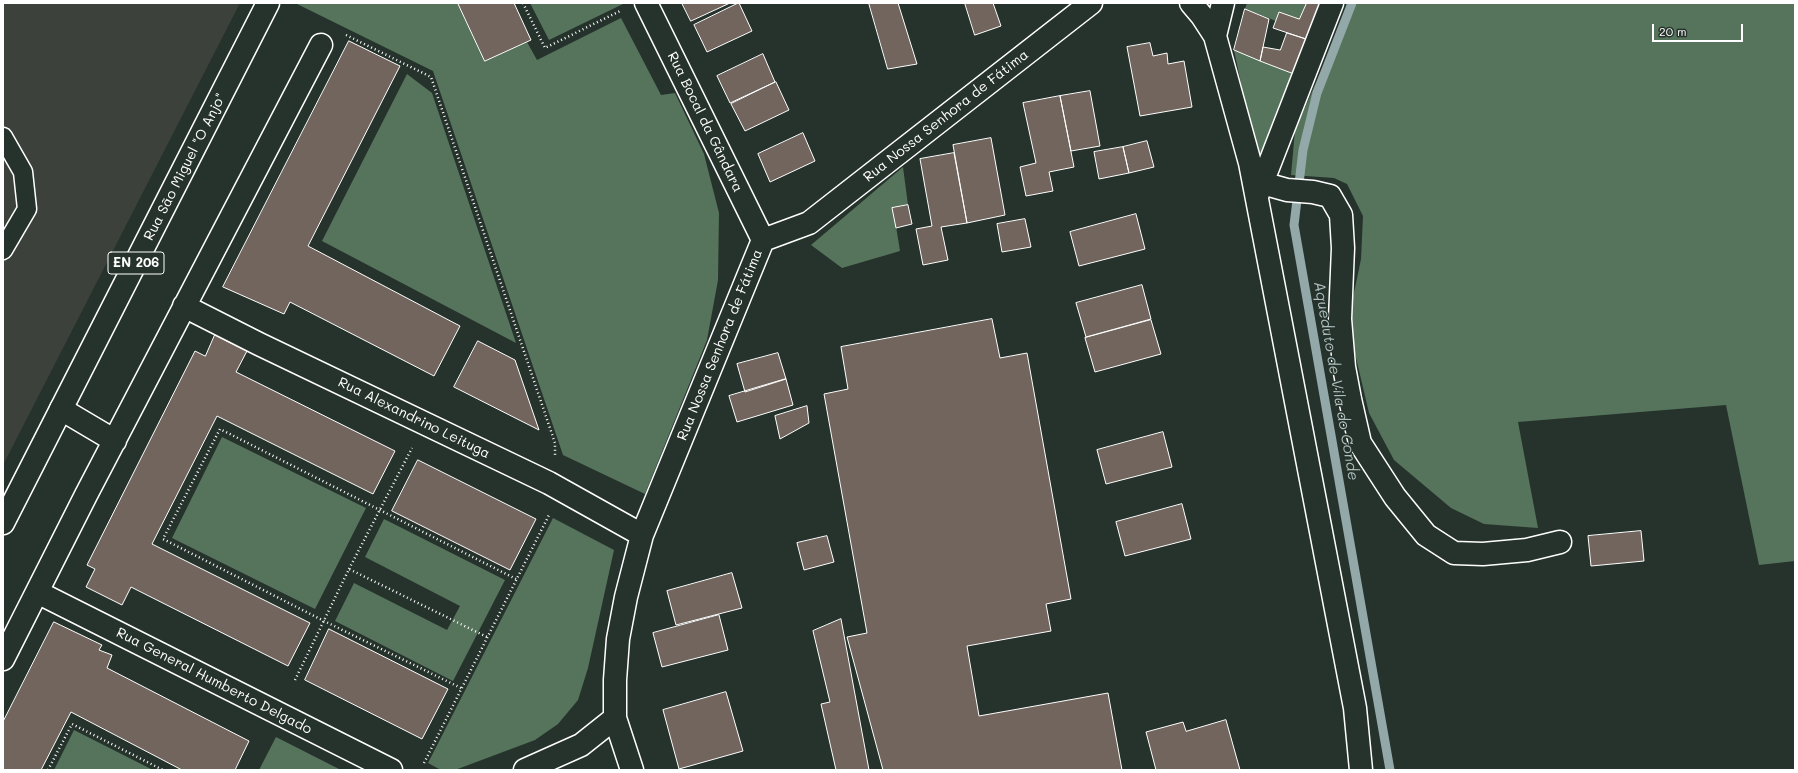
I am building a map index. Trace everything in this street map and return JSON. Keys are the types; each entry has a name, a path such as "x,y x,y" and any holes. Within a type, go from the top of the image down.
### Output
{"street":[{"name":"Rua São Miguel \"O Anjo\"","path":"3,523 268,3"},
{"name":"Rua Bocal da Gândara","path":"646,3 763,240"},
{"name":"Rua Nossa Senhora de Fátima","path":"632,770 615,718 615,680 618,639 626,597 642,535 763,240 810,223 1091,3"},
{"path":"1191,3 1202,16 1215,36 1250,163 1259,190 1355,708 1361,770"},
{"path":"1215,36 1223,3"},
{"path":"1259,190 1332,3"},
{"path":"3,659 184,306 321,45"},
{"path":"1259,190 1313,192 1330,196 1341,215 1343,248 1340,320 1344,367 1360,443 1395,497 1426,535 1454,553 1483,554 1527,550 1560,542"},
{"name":"Rua Alexandrino Leituga","path":"184,306 259,344 549,483 642,535"},
{"path":"61,409 115,441"},
{"name":"Rua General Humberto Delgado","path":"37,592 391,770"},
{"path":"525,770 581,745 615,718"}],"lane":[{"path":"3,137 23,172 26,209 3,250"}],"path":[{"path":"523,3 545,48 621,11 624,17"},
{"path":"321,45 331,28 431,77 555,443 555,463"},
{"path":"461,688 324,621 163,539 220,429 379,511 516,579"},
{"path":"295,680 349,569 412,448"},
{"path":"424,762 548,515 547,508"},
{"path":"349,569 487,637"},
{"path":"48,770 72,724 163,770"}],"shaded area":[{"path":"3,3 240,3 3,465"}],"green space":[{"path":"295,3 458,3 485,61 527,42 537,60 621,18 661,95 675,93 704,154 719,213 718,280 707,340 645,494 563,455 433,71"},
{"path":"530,3 625,3 549,40"},
{"path":"1247,3 1307,3 1299,19 1279,12 1276,21 1245,9"},
{"path":"1351,3 1795,3 1795,561 1759,565 1726,405 1518,422 1538,528 1484,524 1451,508 1394,460 1369,413 1353,345 1351,307 1361,259 1363,216 1347,184 1334,178 1291,175 1295,130"},
{"path":"1234,50 1294,74 1264,152 1257,152 1253,141"},
{"path":"407,74 432,93 516,343 322,241"},
{"path":"903,167 908,205 893,208 900,251 842,268 811,245"},
{"path":"222,437 366,508 315,609 172,538"},
{"path":"553,518 614,550 588,668 578,700 558,724 535,740 455,770 441,770 428,763"},
{"path":"384,519 505,580 453,681 335,621 354,583 447,630 460,606 365,557"},
{"path":"74,730 153,770 54,770"},
{"path":"276,737 341,770 259,770"}],"building":[{"path":"458,3 514,3 531,40 485,61"},
{"path":"682,3 730,3 691,21"},
{"path":"739,3 752,31 707,52 694,25"},
{"path":"869,3 898,3 917,64 888,69"},
{"path":"965,3 993,3 1001,26 975,35"},
{"path":"1307,3 1325,3 1309,40 1273,28 1279,12 1299,19"},
{"path":"1245,9 1269,19 1260,61 1234,50"},
{"path":"1287,33 1309,40 1294,74 1260,61 1263,47 1280,50"},
{"path":"349,41 400,66 308,246 460,326 434,376 290,302 284,314 223,287"},
{"path":"1150,43 1153,56 1167,53 1168,64 1184,61 1192,107 1140,116 1127,47"},
{"path":"763,54 775,82 730,103 717,76"},
{"path":"776,82 789,110 745,131 731,104"},
{"path":"1090,91 1100,146 1071,151 1060,96"},
{"path":"1060,96 1074,167 1049,172 1053,191 1026,196 1020,167 1036,163 1023,103"},
{"path":"803,133 815,161 770,182 758,154"},
{"path":"991,138 1005,215 967,223 953,145"},
{"path":"1147,141 1154,167 1129,173 1123,147"},
{"path":"1123,147 1129,173 1099,179 1094,152"},
{"path":"954,153 967,223 941,227 948,260 923,265 916,229 932,226 920,159"},
{"path":"908,205 912,224 896,228 892,208"},
{"path":"1136,214 1145,249 1079,266 1070,232"},
{"path":"1025,219 1031,247 1002,252 997,224"},
{"path":"1142,285 1151,319 1086,337 1076,303"},
{"path":"992,319 1000,358 1027,353 1071,599 1046,604 1051,631 967,646 979,716 1108,693 1122,770 883,770 847,637 867,633 824,394 848,389 841,347"},
{"path":"1151,320 1161,354 1095,372 1085,338"},
{"path":"215,335 247,351 236,372 395,451 373,494 217,416 152,544 310,623 288,666 131,587 122,605 86,587 95,569 87,565 195,351 205,356"},
{"path":"478,341 515,360 539,430 454,387"},
{"path":"778,353 786,379 745,392 737,364"},
{"path":"786,379 793,405 737,422 729,396"},
{"path":"807,406 809,423 780,439 775,416"},
{"path":"1163,432 1172,467 1106,484 1097,450"},
{"path":"418,460 536,519 510,570 392,511"},
{"path":"1182,504 1191,539 1125,556 1116,522"},
{"path":"1641,531 1644,561 1591,566 1588,536"},
{"path":"827,536 834,562 804,570 797,543"},
{"path":"732,573 742,608 676,625 667,591"},
{"path":"719,615 728,650 662,667 653,633"},
{"path":"841,619 869,770 836,770 821,704 830,702 813,631"},
{"path":"54,622 102,645 99,650 112,655 107,668 249,741 235,770 182,770 71,712 41,770 3,770 3,722"},
{"path":"329,629 448,689 422,739 305,680"},
{"path":"726,692 743,751 679,769 663,710"},
{"path":"1226,720 1240,770 1156,770 1146,732 1183,722 1186,731"}],"waterway":[{"name":"Aqueduto de Vila do Conde","path":"1352,3 1317,93 1303,150 1294,225 1390,770"}]}
